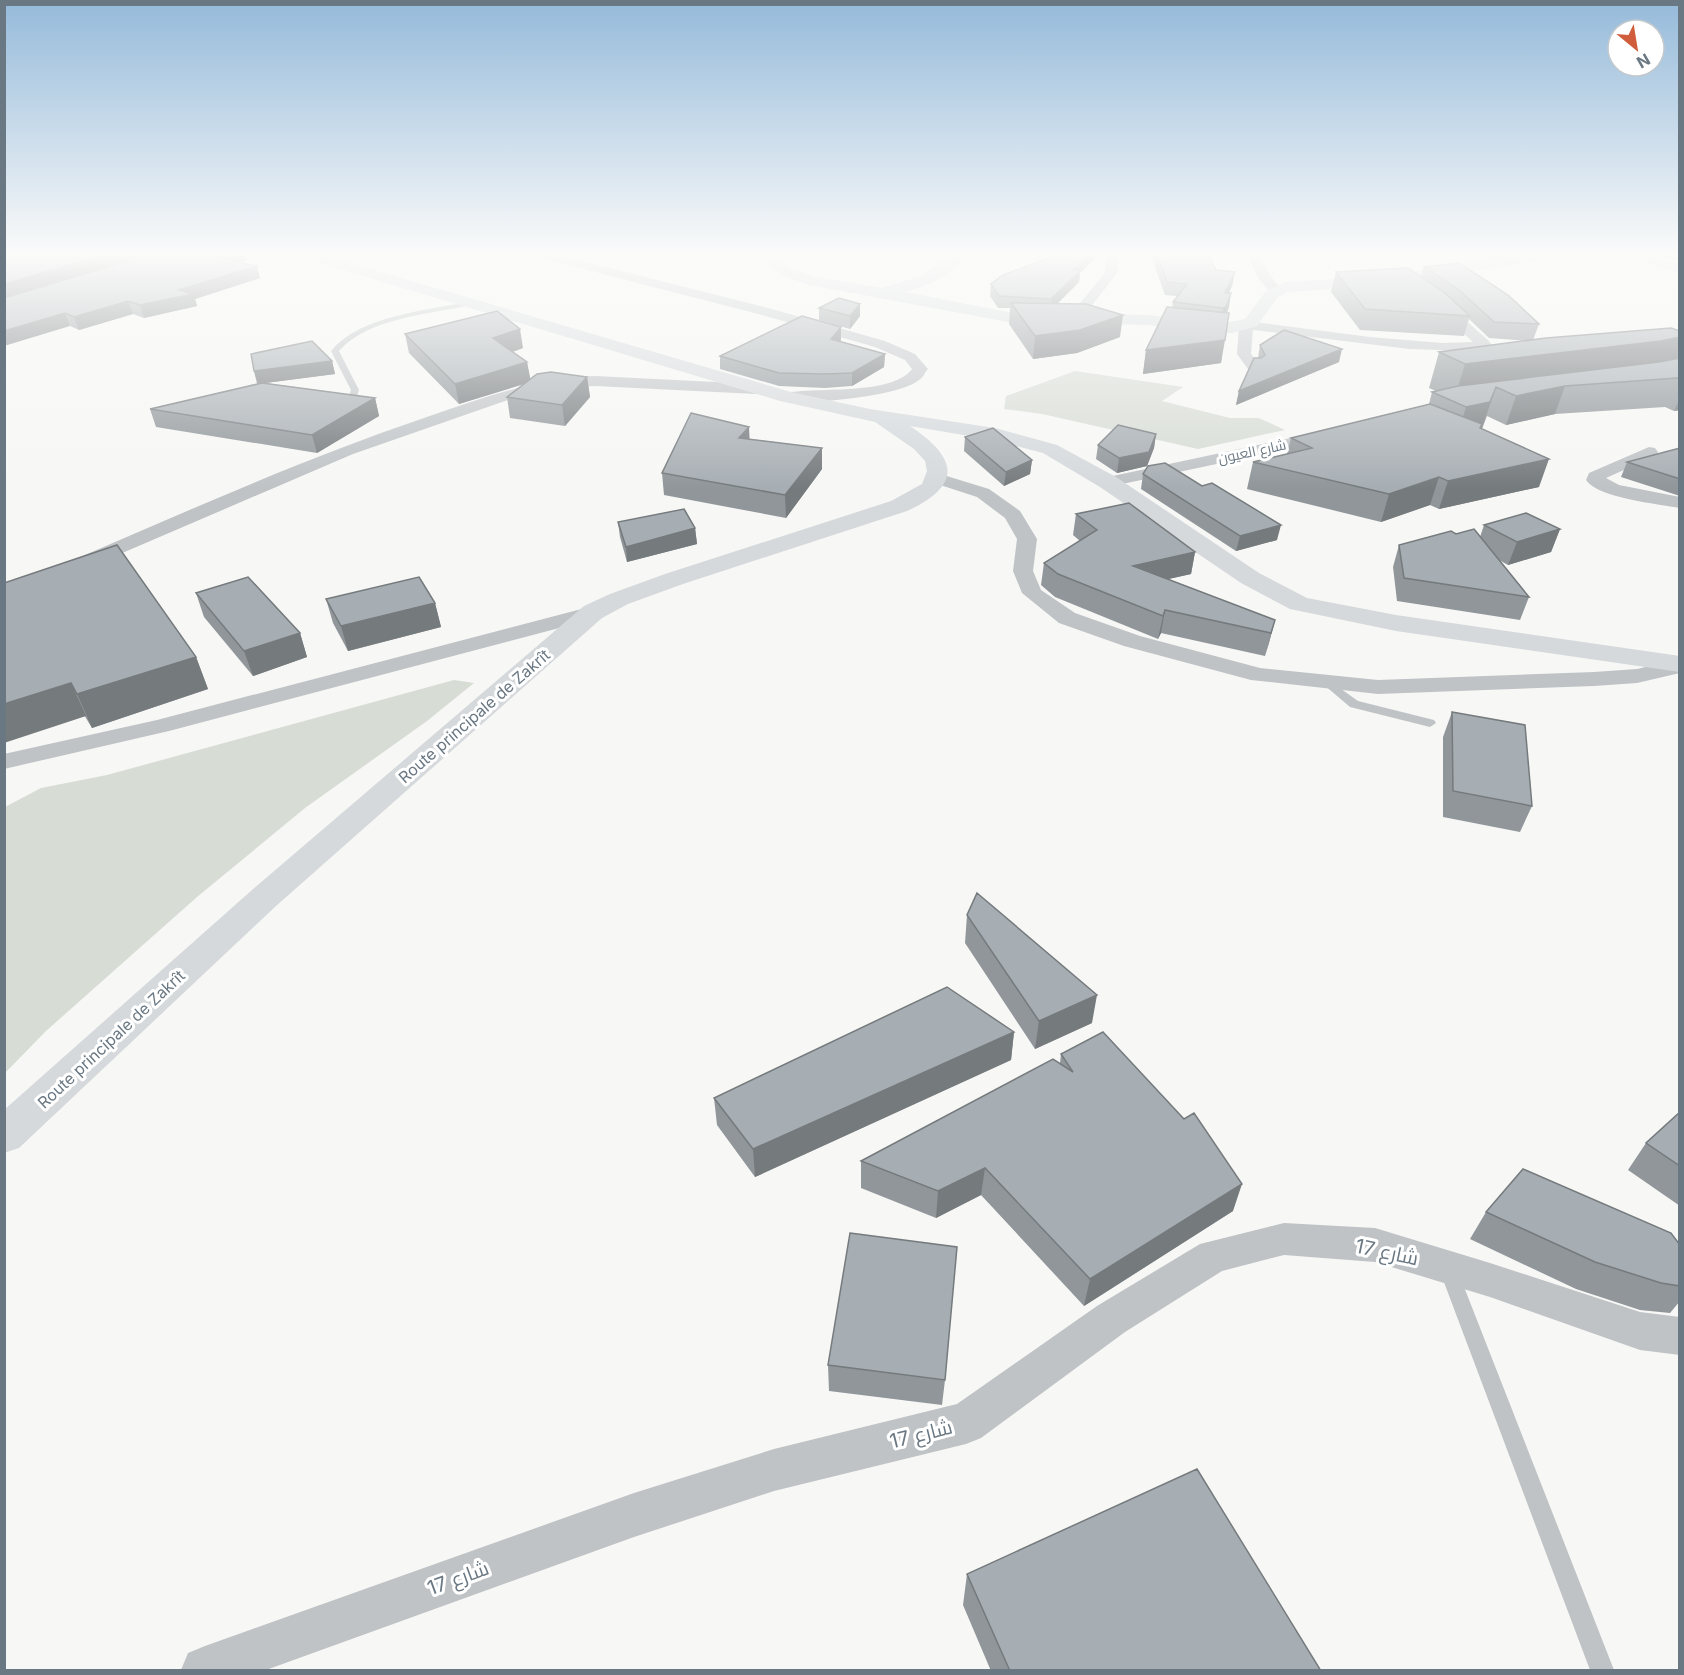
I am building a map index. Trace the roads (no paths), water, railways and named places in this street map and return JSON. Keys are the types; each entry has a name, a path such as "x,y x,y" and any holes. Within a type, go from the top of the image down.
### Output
{"street":[{"path":"572,333 787,398 870,415 927,422 1022,441 1050,449 1108,482 1240,572 1299,604 1396,623 1680,665"},
{"path":"787,398 891,387 912,380 919,375 920,369 910,357 880,344 842,333"},
{"path":"1245,333 1244,354 1253,366"},
{"path":"1295,333 1324,338 1446,346 1479,347 1484,344 1473,333"},
{"path":"66,568 134,543 347,450 519,391 567,382 595,381 756,389"},
{"path":"870,415 900,427 920,441 937,468 937,478 983,493 1013,515 1027,539 1023,571 1032,593 1067,618 1132,641 1259,675 1378,687 1637,676 1680,665"},
{"name":"شارع العيون","path":"1108,482 1343,431"},
{"path":"1648,452 1595,477 1595,480 1614,489 1680,503"},
{"name":"Route principale de Zakrît","path":"4,1136 264,898 593,612 619,599 663,583 899,506 917,498 931,488 937,478"},
{"path":"4,762 160,726 593,612"},
{"name":"شارع 17","path":"205,1671 278,1642 634,1515 774,1470 966,1423 1110,1319 1213,1256 1284,1239 1375,1245 1640,1331 1680,1336"}],"lane":[{"path":"338,406 352,400 355,390 335,351 344,339 358,333"},
{"path":"1326,682 1354,704 1430,723"},
{"path":"1448,1267 1602,1671"}]}
